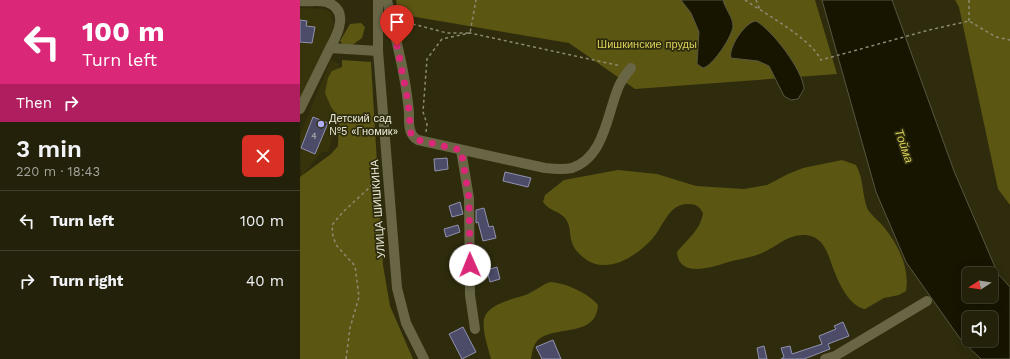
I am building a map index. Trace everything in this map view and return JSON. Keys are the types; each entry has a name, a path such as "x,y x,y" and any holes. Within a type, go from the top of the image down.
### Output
{"street":[{"name":"УЛИЦА ШИШКИНА","path":"378,0 378,51 397,288 406,323 424,359"},
{"path":"387,0 408,101 410,130 416,139 425,142 545,168 573,168 588,159 601,140 620,85 631,68"},
{"path":"300,2 327,2 337,10 341,20 339,31 300,109"},
{"path":"330,48 378,51"},
{"path":"461,150 469,198 470,295 475,329"},
{"path":"825,359 835,356 927,301"}],"path":[{"path":"470,32 476,0"},
{"path":"746,0 807,42 821,60 929,30 969,21 996,37 1010,40"},
{"path":"756,0 760,10"},
{"path":"969,0 969,21"},
{"path":"391,18 447,33 470,32 631,68"},
{"path":"425,142 427,124 423,112 427,59 442,39 470,32"},
{"path":"346,359 350,328 359,297 355,266 337,246 333,237 332,224 370,187 380,165"}],"shaded area":[{"path":"300,8 325,9 331,13 334,23 332,33 300,99"},
{"name":"Детский сад №5 «Гномик»","path":"331,60 339,64 337,134 332,137 329,151 320,153 301,178 300,135"}],"green space":[{"name":"Шишкинские пруды","path":"396,0 815,0 837,74 635,89 569,43 398,14"},
{"path":"955,0 1010,0 1010,205 998,189 959,7"},
{"path":"361,23 365,27 362,38 351,46 343,45 340,41 350,24"},
{"path":"342,60 371,62 383,265 390,306 413,359 300,359 300,177 331,154 338,146 339,118 331,107 325,93 328,78 332,71 342,67"},
{"path":"842,160 856,165 859,170 868,210 883,226 898,248 906,274 906,291 899,295 884,298 865,309 855,304 843,290 825,248 817,239 811,236 803,235 792,237 767,251 751,257 708,268 691,268 684,266 679,261 677,252 697,229 703,213 696,205 689,204 676,207 653,238 639,251 621,262 602,265 593,263 584,258 578,252 572,242 568,223 565,218 548,208 543,202 545,195 564,180 618,170 657,174 696,186 744,189 767,185 803,168"},
{"path":"550,282 563,284 589,296 598,305 596,316 590,323 582,327 544,336 537,341 531,359 491,359 484,329 484,319 487,314 496,305 528,294"}],"water":[{"path":"681,0 723,0 732,19 732,30 726,43 712,62 703,68 697,64 699,32 691,13"},
{"name":"Тойма","path":"822,0 892,0 954,171 995,267 962,267 962,303 998,303 998,274 1010,287 1010,359 981,359 968,347 998,347 998,311 962,311 962,341 906,262 876,192"},
{"path":"756,21 778,41 793,62 804,89 798,99 791,100 784,96 769,66 758,61 731,58 732,48 738,36 747,26"}],"building":[{"path":"300,20 307,21 306,26 315,27 312,43 300,42"},
{"path":"313,117 328,123 315,154 301,148"},
{"path":"447,158 448,169 435,171 434,159"},
{"path":"505,172 531,178 528,187 503,181"},
{"path":"460,202 463,214 452,217 449,206"},
{"path":"484,208 489,227 493,226 496,238 483,241 478,222 476,223 476,210"},
{"path":"458,225 460,232 446,237 444,229"},
{"path":"497,267 500,279 490,282 487,270"},
{"path":"843,322 849,336 828,344 830,349 804,359 781,359 784,357 781,348 790,346 792,354 822,344 819,336 836,329 834,326"},
{"path":"463,327 476,352 462,359 449,334"},
{"path":"553,340 561,359 542,359 536,347"},
{"path":"764,346 767,359 759,359 757,348"}],"place":[{"name":"Детский сад №5 «Гномик»","path":"321,124"}],"route":[{"path":"397,46 408,101 411,135 418,140 461,150 469,198 470,265"}]}
